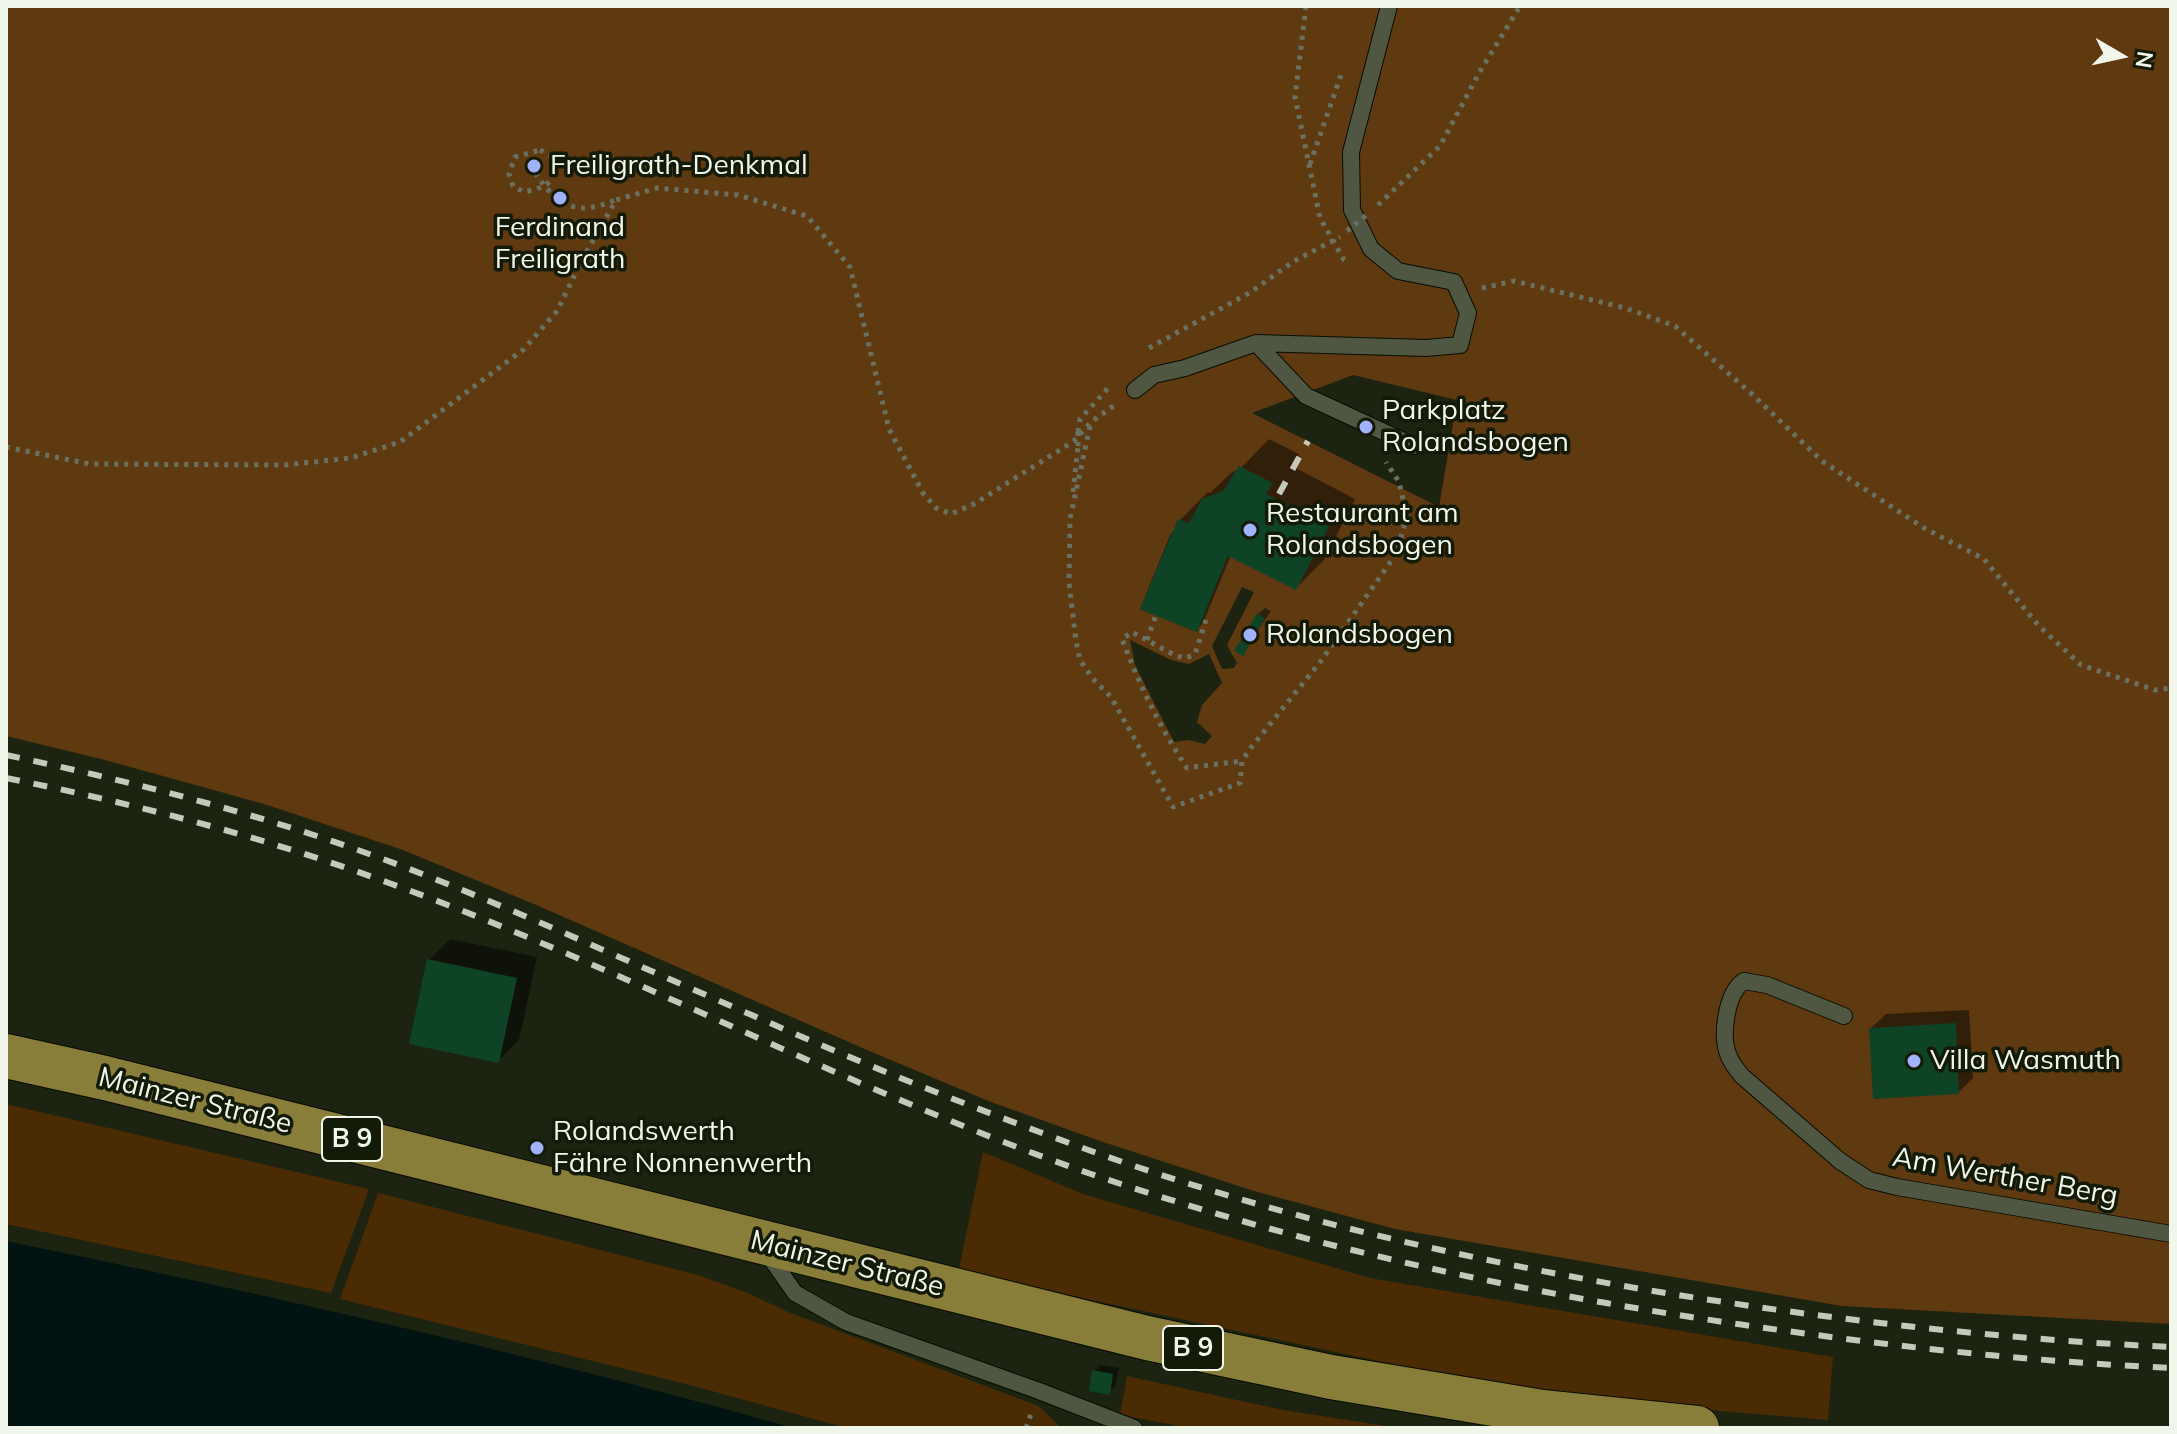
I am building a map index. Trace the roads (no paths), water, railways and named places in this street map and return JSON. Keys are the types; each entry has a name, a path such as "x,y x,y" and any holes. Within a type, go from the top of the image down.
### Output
{"main road":[{"name":"Mainzer Straße","path":"6,1056 167,1093 1147,1338 1331,1377 1542,1412 1697,1428"}],"lane":[{"path":"1135,390 1154,375 1185,368 1256,343 1426,348 1460,345 1468,313 1454,282 1398,271 1371,249 1352,210 1351,152 1389,6"},
{"path":"1256,343 1306,396 1414,446"},
{"name":"Am Werther Berg","path":"1844,1016 1767,985 1744,981 1733,994 1725,1044 1730,1059 1742,1076 1856,1173 1869,1180 1897,1187 2171,1234"},
{"path":"759,1242 795,1293 846,1322 1132,1428"}],"railway":[{"path":"1279,494 1308,441"},
{"path":"6,755 205,802 399,865 964,1103 1158,1174 1295,1214 1432,1248 1641,1289 1839,1318 1971,1333 2171,1347"},
{"path":"6,778 199,823 389,883 565,953 914,1106 1002,1141 1091,1174 1262,1227 1523,1288 1699,1318 1931,1349 2171,1368"}],"place":[{"name":"Freiligrath-Denkmal","path":"534,166"},
{"name":"Ferdinand Freiligrath","path":"560,198"},
{"name":"Parkplatz Rolandsbogen","path":"1366,427"},
{"name":"Restaurant am Rolandsbogen","path":"1250,530"},
{"name":"Rolandsbogen","path":"1250,635"},
{"name":"Villa Wasmuth","path":"1914,1061"},
{"name":"Rolandswerth Fähre Nonnenwerth","path":"537,1148"}]}
